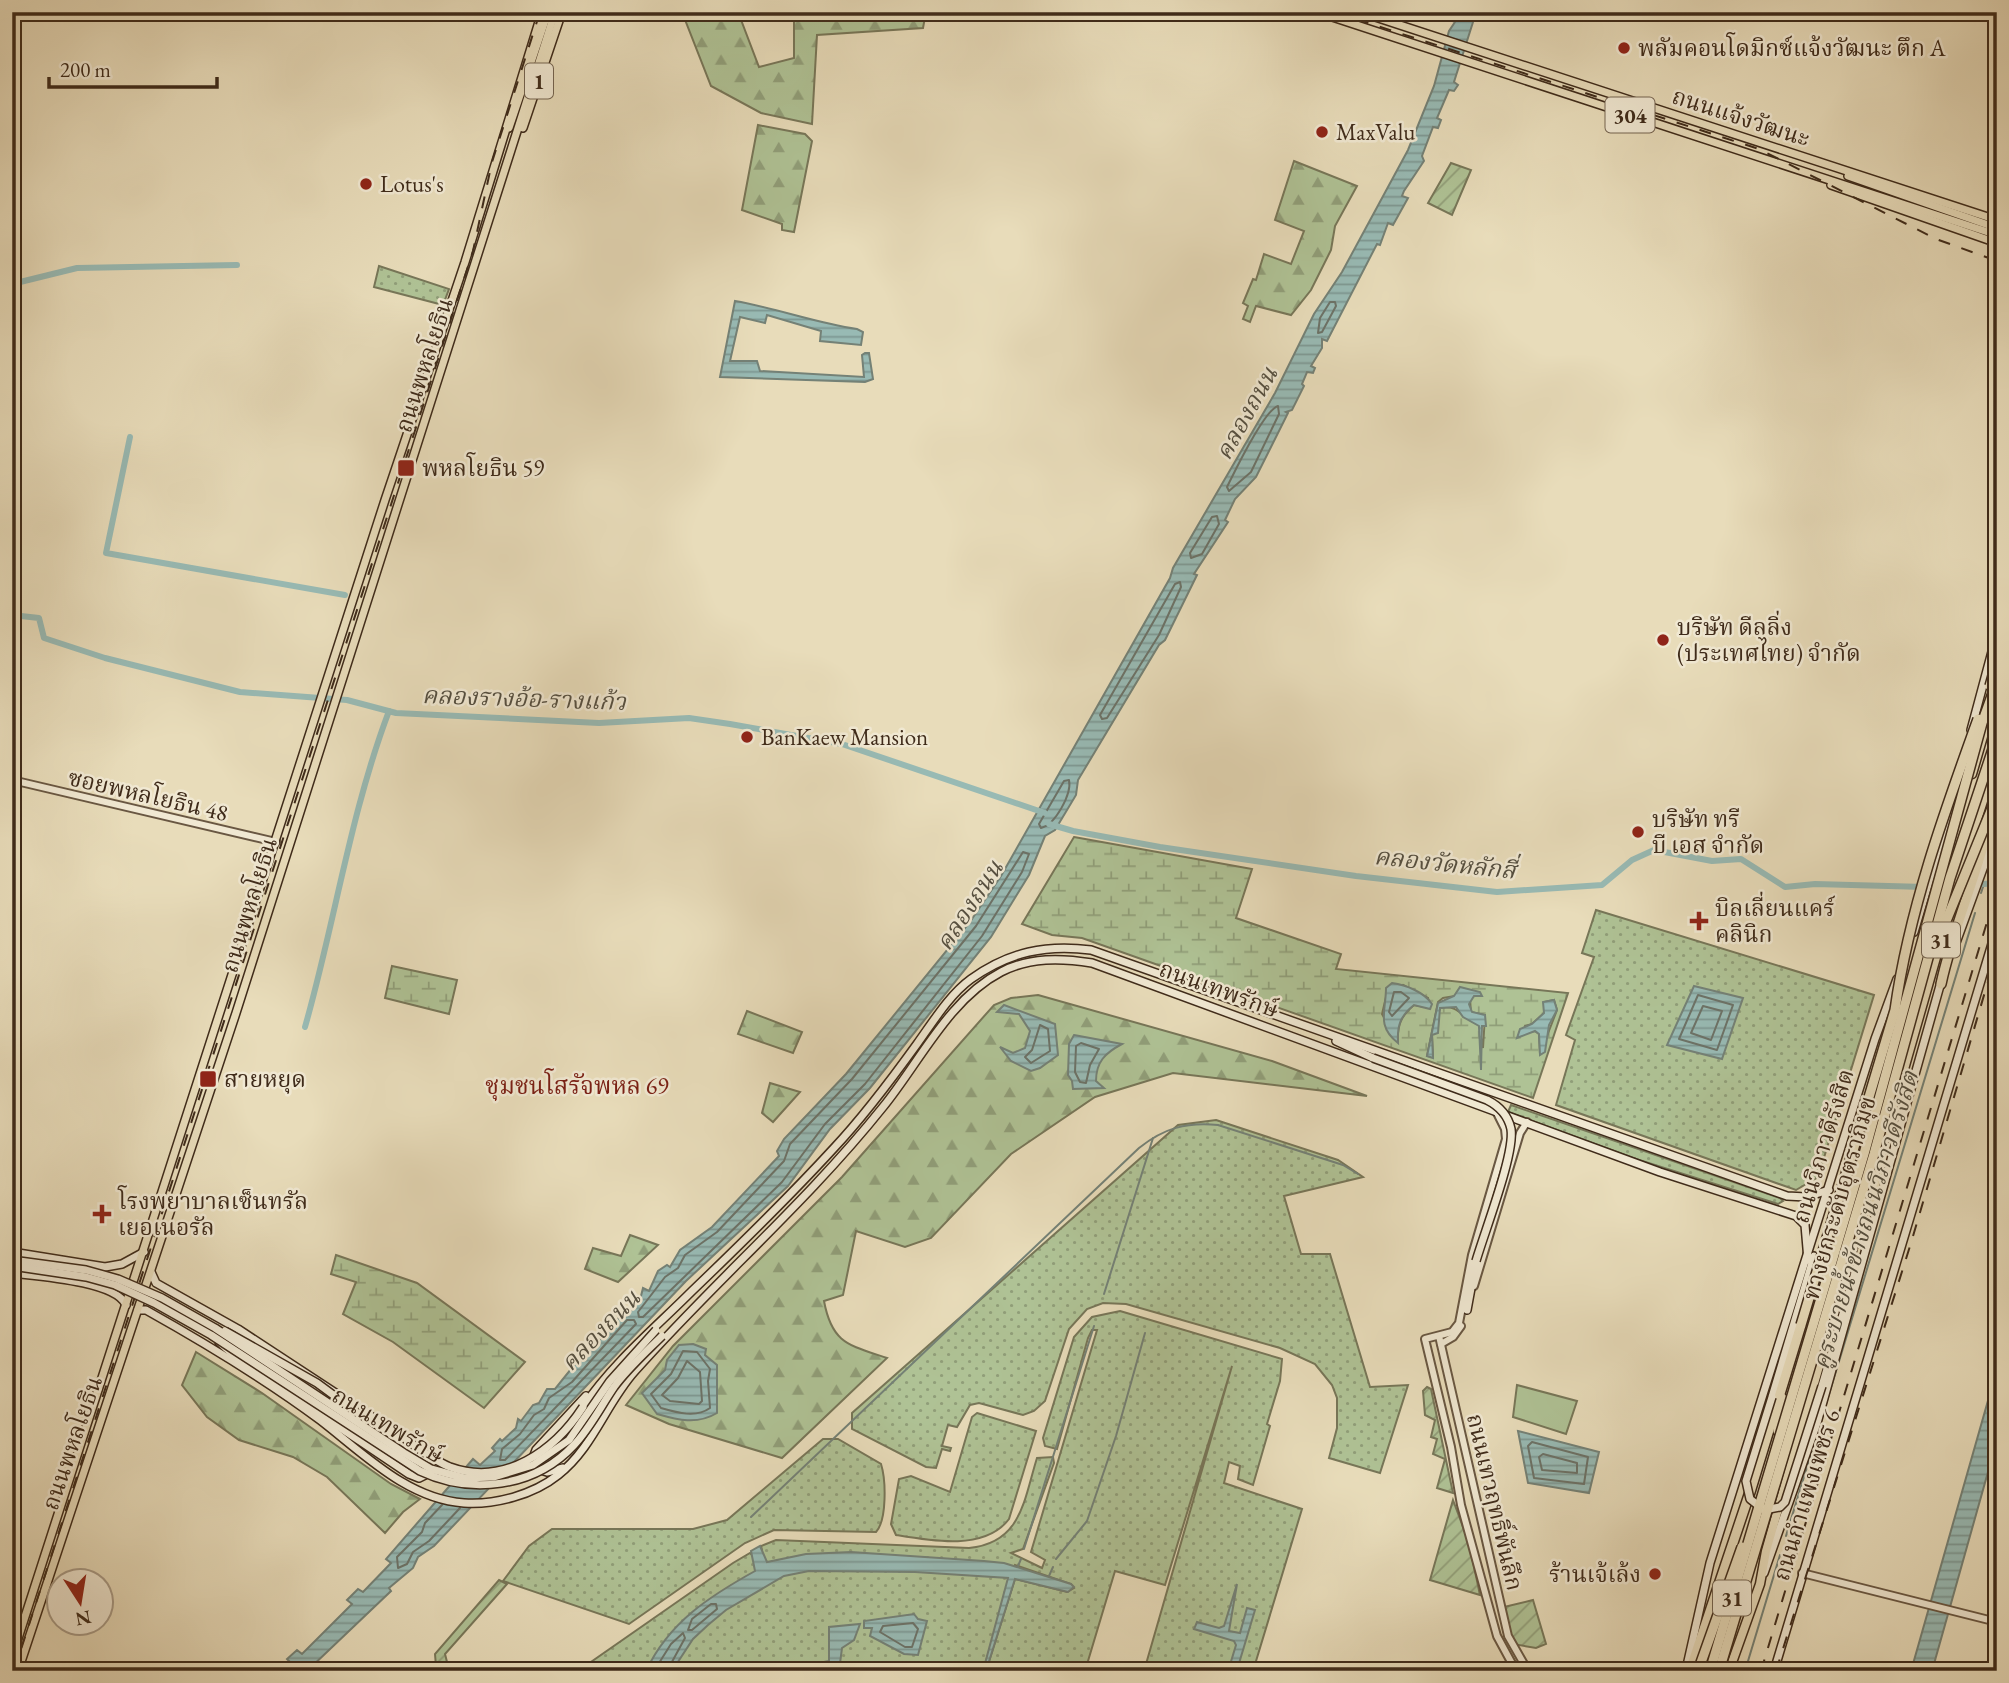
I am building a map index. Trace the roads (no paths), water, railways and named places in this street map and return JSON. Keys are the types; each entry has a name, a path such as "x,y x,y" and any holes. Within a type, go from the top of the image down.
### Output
{"highway":[{"path":"1688,1671 1751,1489 1892,1022 1914,916 1950,794 1997,661"},
{"name":"ทางยกระดับอุตราภิมุข","path":"1711,1671 1864,1154 1982,723 1997,682"},
{"name":"ถนนวิภาวดีรังสิต","path":"1711,1671 1742,1550 1997,689"},
{"name":"ทางยกระดับอุตราภิมุข","path":"1719,1671 1874,1154 1915,995 1997,737"},
{"name":"31","path":"1731,1671 1760,1584 1769,1538 1956,885 1997,757"},
{"path":"1915,995 1997,794"},
{"path":"1941,984 1949,946 1975,886 1992,830 1997,794"},
{"path":"1874,1212 1877,1165"},
{"path":"1778,1431 1786,1372"},
{"name":"ทางยกระดับอุตราภิมุข","path":"1698,1671 1732,1566 1753,1524"}],"main road":[{"name":"ถนนพหลโยธิน","path":"18,1671 26,1630 126,1305 502,145 541,12"},
{"name":"ถนนพหลโยธิน","path":"502,145 519,104 548,12"},
{"name":"ถนนพหลโยธิน","path":"12,1657 26,1630 151,1272 555,12"},
{"name":"ถนนพหลโยธิน","path":"513,149 562,12"},
{"name":"ถนนแจ้งวัฒนะ","path":"1317,12 1822,179 1997,228"},
{"name":"ถนนแจ้งวัฒนะ","path":"1360,12 1997,220"},
{"name":"ถนนแจ้งวัฒนะ","path":"1832,167 1894,197 1997,235"},
{"name":"ถนนแจ้งวัฒนะ","path":"1822,179 1865,199 1997,243"},
{"path":"354,599 367,602"},
{"name":"ถนนวิภาวดีรังสิต","path":"1688,1671 1710,1563 1808,1260 1875,1039 1954,803 1974,715 1997,634"},
{"path":"275,845 286,852"},
{"name":"ถนนกำแพงเพชร 6","path":"1774,1671 1997,927"},
{"name":"ถนนเทพรักษ์","path":"151,1272 156,1283 238,1329 450,1467 473,1471 516,1465 548,1449 561,1438 601,1381 625,1354 691,1293 842,1139 875,1102 951,998 968,981 994,963 1024,951 1060,946 1091,950 1787,1196 1806,1197 1829,1190"},
{"name":"ถนนเทพรักษ์","path":"138,1310 146,1310 186,1332 320,1420 401,1481 443,1500 484,1503 525,1493 557,1476 573,1462 623,1385 699,1300 827,1172 882,1108 960,1004 1001,972 1031,962 1062,958 1092,963 1660,1172 1796,1216 1805,1225 1808,1260"},
{"name":"31","path":"1760,1584 1817,1423 1860,1277 1874,1212 1941,984"},
{"path":"1323,1033 1373,1058 1487,1101 1502,1110 1507,1118 1511,1144 1476,1261 1467,1310"},
{"path":"1834,1174 1828,1210 1746,1481 1750,1499 1763,1510 1780,1507 1785,1502 1869,1232"},
{"path":"1782,1212 1787,1196"},
{"path":"12,1252 114,1266 144,1252"},
{"name":"ถนนเทพรักษ์","path":"12,1259 86,1270 118,1279 162,1298 420,1471 454,1483 474,1485 513,1481 552,1464 574,1446 614,1388 691,1293"},
{"path":"61,1279 72,1272 70,1263 65,1260"},
{"name":"ถนนเทพรักษ์","path":"12,1266 86,1277 115,1285 213,1331"},
{"path":"12,1273 61,1279 102,1289 121,1297 126,1305"},
{"name":"ถนนเทพรักษ์","path":"659,1333 699,1300"},
{"path":"186,1332 180,1323 182,1312 190,1306 202,1308"},
{"path":"238,1329 276,1361 424,1460"},
{"path":"213,1331 248,1342 317,1383 424,1460 428,1471 419,1478 396,1465 238,1359 213,1331"},
{"path":"573,1462 547,1472 536,1466 533,1456 601,1381"},
{"path":"320,1420 380,1459 396,1465"}],"street":[{"name":"ซอยพหลโยธิน 48","path":"12,780 275,845"},
{"path":"1440,1340 1460,1323 1472,1255 1506,1139 1505,1129 1496,1111"},
{"path":"1440,1340 1457,1333 1467,1310 1518,1140 1527,1122"},
{"path":"1506,1139 1513,1134 1518,1140"},
{"name":"ถนนเทวฤทธิ์พันลึก","path":"1516,1671 1503,1651 1458,1495 1451,1447 1425,1339 1440,1340 1512,1646 1528,1671"},
{"path":"1458,1495 1473,1488"},
{"path":"1802,1573 1997,1622"},
{"path":"1503,1651 1512,1646"}],"water":[{"path":"1453,12 1473,12 1474,19 1454,82 1458,85 1454,91 1449,90 1437,118 1441,120 1438,128 1433,127 1422,156 1424,161 1404,191 1402,196 1408,198 1393,225 1388,223 1380,245 1377,244 1327,341 1322,339 1322,348 1311,366 1315,368 1313,373 1307,372 1302,384 1304,386 1292,410 1286,412 1288,413 1256,477 1235,499 1225,520 1228,522 1194,574 1197,575 1165,640 1159,645 1078,780 1076,795 1055,830 1045,836 1029,875 991,937 870,1088 830,1129 788,1186 686,1281 434,1546 418,1557 413,1568 389,1588 391,1591 307,1671 287,1671 293,1665 287,1659 297,1650 302,1654 352,1604 347,1600 358,1589 363,1592 391,1563 386,1559 473,1459 480,1465 495,1451 492,1448 516,1428 518,1419 521,1421 533,1405 539,1403 547,1389 555,1389 592,1343 596,1344 623,1313 629,1313 641,1296 643,1288 649,1291 658,1271 667,1265 670,1267 680,1250 712,1227 779,1156 777,1151 784,1139 846,1074 970,922 1001,876 1170,578 1173,568 1275,393 1314,314 1342,272 1408,150 1434,86 1449,31 1455,22 1450,20"},
{"path":"735,301 863,332 861,345 820,341 821,331 767,315 765,323 740,317 730,361 757,361 760,371 864,377 862,355 869,353 873,379 865,382 720,377"},
{"path":"1392,983 1414,990 1432,1004 1430,1009 1414,1005 1405,1013 1399,1026 1398,1043 1387,1030 1384,1018 1386,988"},
{"path":"1694,986 1743,998 1722,1059 1667,1045"},
{"path":"1460,987 1480,992 1482,996 1474,996 1469,1004 1472,1012 1485,1015 1486,1026 1482,1026 1481,1070 1479,1026 1463,1017 1456,1007 1440,1008 1438,1033 1432,1035 1433,1058 1427,1056 1438,1003 1454,996"},
{"path":"1554,1000 1557,1010 1549,1025 1545,1052 1540,1055 1539,1034 1535,1031 1517,1038 1520,1029 1532,1024 1544,1013 1543,1002"},
{"path":"1004,1005 1055,1024 1058,1055 1031,1071 1011,1061 1000,1047 1013,1053 1025,1048 1030,1031 1019,1014 997,1012"},
{"path":"1074,1035 1122,1044 1106,1055 1100,1063 1096,1081 1104,1088 1073,1089 1068,1075 1069,1044"},
{"path":"693,1344 706,1349 705,1355 717,1365 717,1413 695,1420 657,1414 642,1393 665,1370 667,1360 679,1345"},
{"path":"1997,1369 1997,1440 1932,1671 1911,1671"},
{"path":"1518,1431 1599,1452 1589,1493 1528,1483"},
{"path":"760,1546 767,1562 806,1554 851,1552 984,1561 1004,1563 1074,1587 1068,1592 1015,1579 986,1671 983,1671 1008,1578 915,1572 809,1571 784,1576 726,1610 693,1639 672,1671 646,1671 666,1638 692,1612 755,1571 751,1551"},
{"path":"1237,1584 1229,1631 1240,1633 1247,1608 1255,1610 1237,1670 1229,1668 1236,1645 1234,1641 1194,1629 1197,1622 1219,1628 1224,1626"},
{"path":"914,1614 918,1619 927,1621 918,1655 904,1654 870,1636 872,1628 864,1628 864,1621"},
{"path":"860,1624 854,1640 842,1648 839,1671 777,1671 829,1661 829,1627"}],"waterway":[{"path":"12,284 77,268 237,265"},
{"path":"130,437 106,553 345,595"},
{"name":"คลองรางอ้อ-รางแก้ว","path":"12,615 39,618 44,638 105,658 240,692 347,700 396,713 599,723 689,718 730,724 842,744 1045,813"},
{"path":"305,1027 353,829 389,711"},
{"name":"คลองวัดหลักสี่","path":"1049,824 1160,847 1356,876 1497,892 1602,885 1632,860 1654,850 1712,861 1741,859 1785,887 1815,884 1925,887"},
{"name":"คลองวัดหลักสี่","path":"1957,886 1997,883"},
{"name":"คูระบายน้ำข้างถนนวิภาวดีรังสิต","path":"1981,893 1984,884"},
{"name":"คูระบายน้ำข้างถนนวิภาวดีรังสิต","path":"1786,1536 1975,913"},
{"path":"751,1517 1139,1148 1157,1136 1186,1126 1218,1125 1343,1165 1358,1174"},
{"path":"1104,1294 1153,1138"},
{"path":"1024,1549 1094,1326"},
{"path":"1056,1559 1087,1521 1116,1436 1145,1333"},
{"name":"คูระบายน้ำข้างถนนวิภาวดีรังสิต","path":"1745,1671 1780,1555"},
{"path":"1018,1566 1021,1559"},
{"path":"1049,1576 1053,1567"}],"railway":[{"path":"14,1671 473,251 492,162 540,12"},
{"path":"1334,12 1759,149 1936,239 1997,261"},
{"path":"1761,1671 1997,889"},
{"path":"1776,1671 1911,1243 1997,951"}],"place":[{"name":"พลัมคอนโดมิกซ์แจ้งวัฒนะ ตึก A","path":"1624,48"},
{"name":"MaxValu","path":"1322,132"},
{"name":"Lotus's","path":"366,184"},
{"name":"พหลโยธิน 59","path":"406,468"},
{"name":"บริษัท ดีลลิ่ง (ประเทศไทย) จำกัด","path":"1663,640"},
{"name":"BanKaew Mansion","path":"747,737"},
{"name":"บริษัท ทรี บี เอส จำกัด","path":"1638,832"},
{"name":"บิลเลี่ยนแคร์ คลินิก","path":"1699,921"},
{"name":"สายหยุด","path":"208,1079"},
{"name":"โรงพยาบาลเซ็นทรัล เยอเนอรัล","path":"102,1214"},
{"name":"ร้านเจ้เล้ง","path":"1655,1574"}],"district":[{"name":"ชุมชนโสรัจพหล 69","path":"577,1085"}],"water label":[{"name":"คลองถนน","path":"1246,413"},
{"name":"คลองถนน","path":"969,905"},
{"name":"คลองถนน","path":"600,1330"}]}
